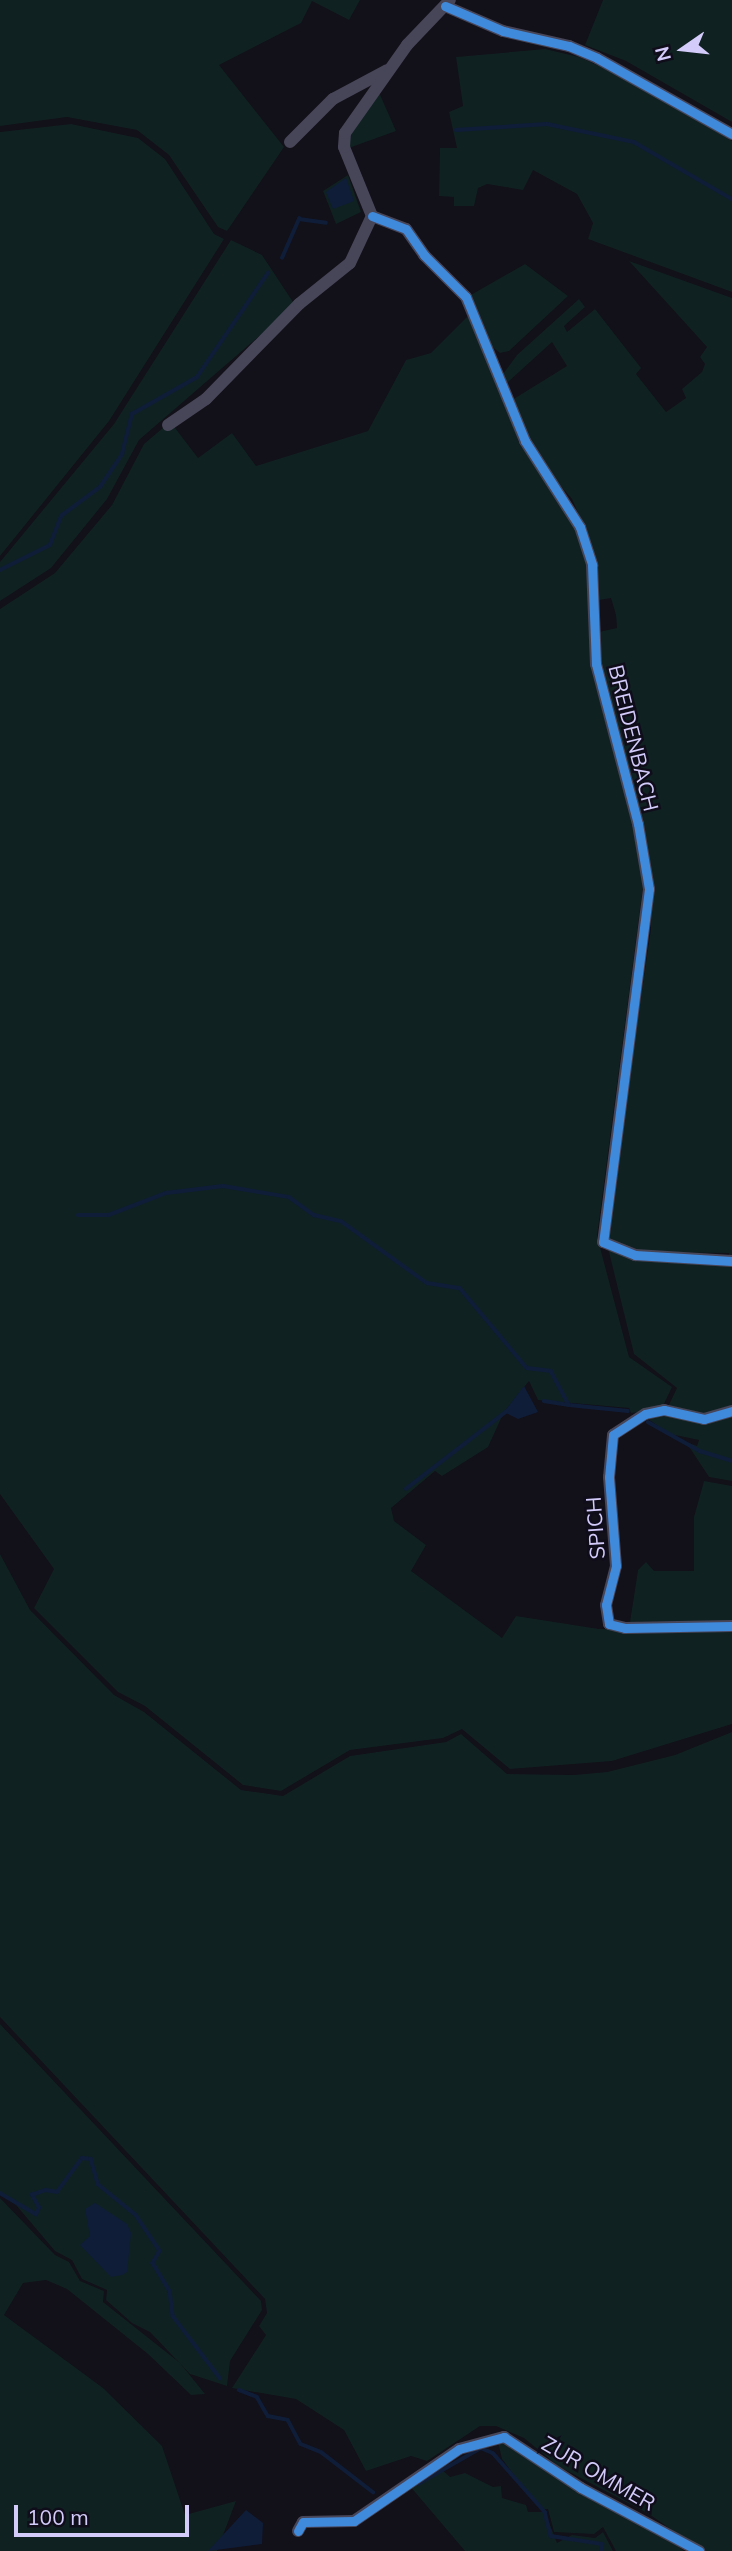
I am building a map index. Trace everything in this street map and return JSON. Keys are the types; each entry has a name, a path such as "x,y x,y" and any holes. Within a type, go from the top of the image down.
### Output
{"street":[{"path":"168,425 206,399 299,304 350,263 372,216 344,147 345,134 389,69 447,3 503,31 569,46 597,58 732,134"},
{"path":"290,142 333,99 389,69"},
{"name":"BREIDENBACH","path":"372,216 406,229 424,255 466,297 525,441 580,527 592,565 596,664 638,824 649,889 602,1233 603,1242 616,1250 732,1261"},
{"name":"SPICH","path":"732,1411 704,1419 664,1410 645,1414 613,1435 609,1477 616,1566 606,1605 609,1624 625,1628 732,1626"},
{"name":"ZUR OMMER","path":"298,2531 303,2522 354,2521 459,2449 504,2437 581,2488 699,2551"}],"shaded area":[{"path":"0,0 360,0 349,20 312,1 301,23 219,65 284,147 227,231 218,227 169,155 137,130 67,117 0,126"},
{"path":"603,0 732,0 732,122 626,61 585,45"},
{"path":"545,49 579,57 626,78 732,141 732,292 588,239 593,223 577,194 533,170 523,190 487,184 478,188 474,206 454,206 454,197 439,196 440,148 457,148 449,112 463,106 456,57"},
{"path":"378,90 396,131 349,148 351,129"},
{"path":"71,124 138,138 165,159 214,234 224,239 109,421 0,556 0,132"},
{"path":"348,175 361,212 336,224 323,191"},
{"path":"231,240 262,255 295,305 139,440 107,499 51,568 0,601 0,562 114,424"},
{"path":"629,261 732,298 732,1481 709,1477 686,1442 697,1446 699,1440 670,1434 645,1417 664,1415 677,1388 634,1354 608,1248 636,1257 730,1264 729,1253 634,1252 616,1248 606,1236 651,929 649,864 598,663 599,632 617,628 611,598 599,600 586,531 572,499 539,461 512,400 567,366 552,342 507,383 503,374 517,355 579,299 585,307 564,326 567,332 595,309 641,368 636,374 666,412 686,398 682,389 702,372 705,364 700,357 707,347"},
{"path":"525,264 568,296 509,351 500,353 490,345 469,296"},
{"path":"471,313 520,445 558,495 579,538 587,566 591,669 633,822 643,886 597,1236 629,1357 672,1387 661,1410 631,1413 629,1408 538,1400 529,1381 504,1412 488,1447 442,1476 435,1471 391,1508 394,1521 426,1545 411,1571 502,1638 516,1616 599,1629 732,1627 732,1724 612,1761 510,1769 462,1729 443,1738 350,1750 281,1791 243,1785 145,1706 118,1692 34,1608 54,1569 0,1494 0,609 55,573 112,505 144,444 205,392 172,424 198,458 232,433 256,466 368,431 406,360 431,353"},
{"path":"704,1481 732,1486 732,1621 630,1622 638,1570 646,1562 654,1571 694,1571 694,1517"},
{"path":"0,1554 30,1610 114,1695 144,1712 241,1790 283,1796 350,1756 446,1742 461,1734 507,1774 574,1775 607,1772 675,1755 732,1732 732,2551 702,2551 649,2514 558,2466 524,2438 496,2426 480,2426 427,2461 411,2456 366,2471 344,2430 296,2399 232,2388 266,2335 259,2326 267,2313 265,2299 0,2017"},
{"path":"0,2024 261,2301 262,2310 230,2361 227,2386 190,2374 150,2332 132,2323 106,2300 107,2290 82,2279 72,2260 55,2251 16,2205 0,2194"},
{"path":"0,2198 55,2255 69,2262 80,2281 104,2291 103,2302 180,2363 205,2394 191,2395 148,2354 67,2289 46,2280 23,2283 4,2315 103,2388 162,2446 185,2515 236,2501 217,2551 0,2551"},
{"path":"497,2438 659,2532 684,2551 616,2551 603,2527 594,2534 554,2532 548,2509 540,2509 502,2459"},
{"path":"439,2467 450,2477 465,2473 493,2487 501,2486 502,2498 526,2505 528,2512 545,2512 557,2543 572,2535 595,2538 603,2532 613,2551 465,2551 409,2485"}],"water":[{"path":"346,178 354,201 333,209 326,192"},
{"path":"524,1386 538,1412 518,1419 504,1412"},
{"path":"95,2203 127,2224 131,2233 127,2272 122,2275 111,2277 80,2245 90,2236 85,2209"},
{"path":"246,2510 263,2523 262,2544 208,2551"}],"waterway":[{"path":"456,130 547,124 634,142 732,199"},
{"path":"282,258 299,219 326,223"},
{"path":"0,570 50,545 61,516 100,487 122,454 132,414 197,377 268,273"},
{"name":"BREIDENBACH","path":"78,1215 109,1215 166,1193 223,1186 289,1197 314,1215 341,1221 427,1283 460,1288 527,1368 551,1371 569,1405 628,1411"},
{"path":"544,1401 569,1405"},
{"path":"406,1489 507,1411"},
{"name":"BREIDENBACH","path":"648,1422 700,1451 732,1461"},
{"path":"0,2193 36,2214 39,2208 32,2195 46,2190 57,2192 82,2158 91,2159 98,2184 136,2215 160,2251 153,2263 170,2291 173,2316 220,2378"},
{"path":"239,2390 257,2397 268,2416 288,2420 301,2444 321,2452 373,2492"},
{"path":"418,2484 481,2448 493,2453 545,2512 551,2536 602,2544 602,2551"}],"cycle path":[{"path":"445,6 503,31 569,46 597,58 732,134"},
{"path":"372,216 406,229 424,255 466,297 525,441 580,527 592,565 596,664 638,824 649,889 603,1242 635,1255 732,1261"},
{"path":"732,1411 704,1419 664,1410 645,1414 613,1435 609,1477 616,1566 606,1605 609,1624 625,1628 732,1626"},
{"path":"298,2531 303,2522 354,2521 459,2449 504,2437 581,2488 699,2551"}]}
